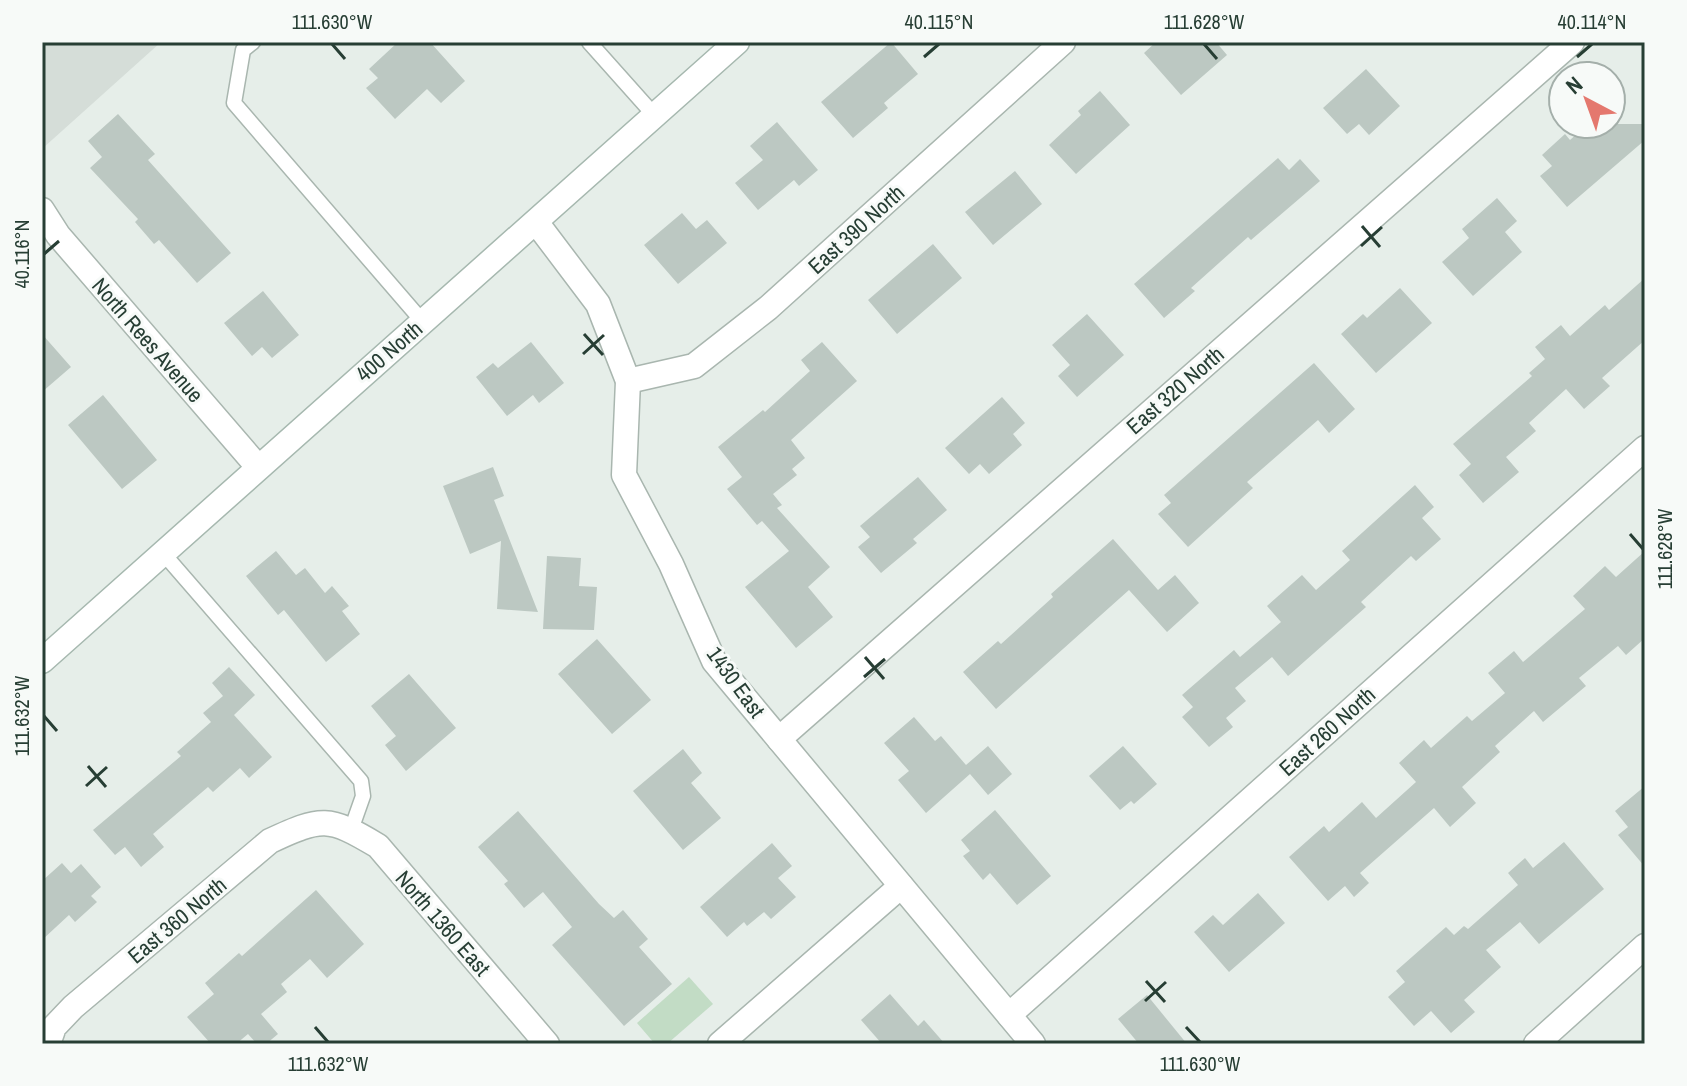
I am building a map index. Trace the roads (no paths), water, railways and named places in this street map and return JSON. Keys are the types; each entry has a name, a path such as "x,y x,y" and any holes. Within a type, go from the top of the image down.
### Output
{"street":[{"name":"400 North","path":"42,661 737,42"},
{"name":"East 390 North","path":"628,381 694,366 768,308 1063,42"},
{"name":"East 320 North","path":"779,739 1572,42"},
{"name":"North Rees Avenue","path":"42,210 58,235 258,467"},
{"name":"1430 East","path":"536,222 598,304 628,381 624,475 671,564 714,661 1033,1044"},
{"name":"East 260 North","path":"1009,1015 1644,451"},
{"name":"North 1360 East","path":"325,821 351,830 378,846 547,1044"},
{"name":"East 360 North","path":"48,1044 54,1027 73,1007 270,841 299,827 325,821"},
{"path":"720,1044 901,886"},
{"path":"1536,1044 1645,946"}],"lane":[{"path":"253,42 243,50 234,103 423,322"},
{"path":"589,42 655,116"},
{"path":"163,553 361,781 363,796 351,830"}]}
